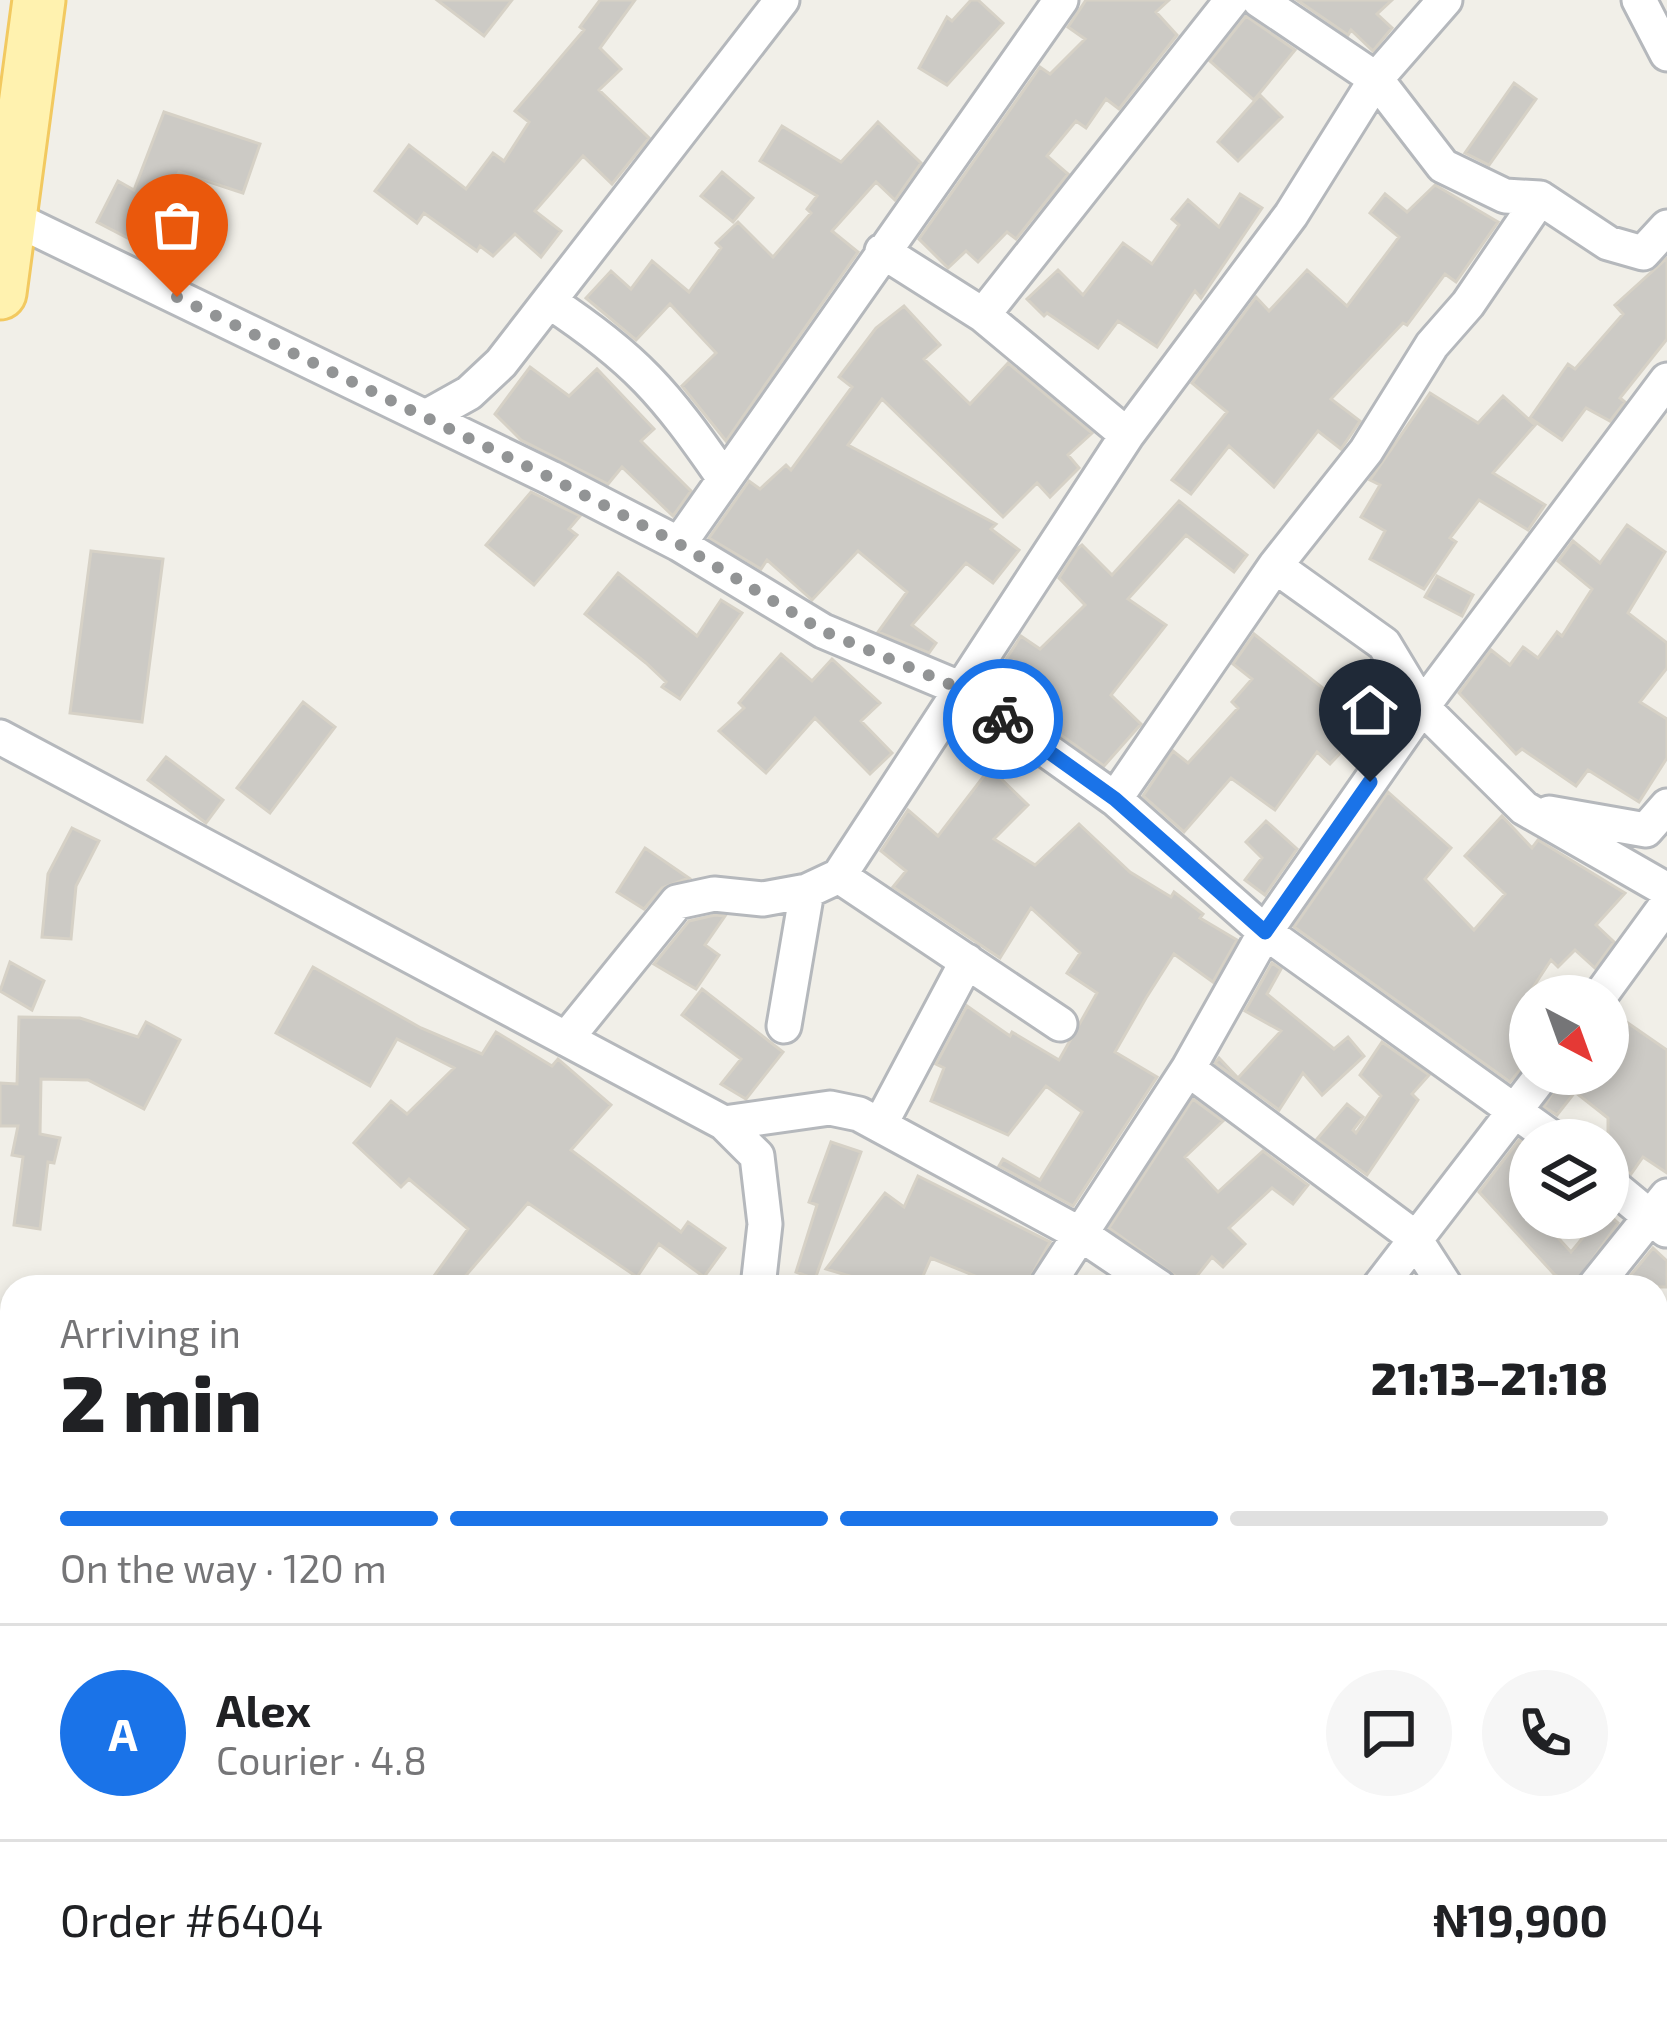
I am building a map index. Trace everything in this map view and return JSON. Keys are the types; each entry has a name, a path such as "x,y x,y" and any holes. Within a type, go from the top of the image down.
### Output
{"main road":[{"path":"0,293 39,0"}],"street":[{"path":"426,417 485,378 550,302 782,0"},
{"path":"679,544 1061,0"},
{"path":"983,315 1232,0"},
{"path":"1259,0 1376,79 1444,166 1504,196 1540,198 1608,243 1642,253 1667,227"},
{"path":"566,1039 676,902 714,894 763,898 808,891 839,876 1127,435 1291,215 1376,79 1445,0"},
{"path":"1640,0 1667,54"},
{"path":"1115,799 1275,566 1366,451 1432,345 1468,304 1540,198"},
{"path":"10,217 679,544 823,631 959,688 1115,799 1265,932 1530,1119"},
{"path":"882,251 983,315 1127,435"},
{"path":"550,302 610,341 656,383 723,477"},
{"path":"1054,1275 1187,1069 1265,932 1422,707 1667,380"},
{"path":"1275,566 1384,644 1422,707 1524,808 1667,890"},
{"path":"0,736 724,1123 757,1156"},
{"path":"1524,808 1646,830 1667,806"},
{"path":"839,876 1060,1024"},
{"path":"784,1026 808,891"},
{"path":"1615,975 1667,904"},
{"path":"881,1124 967,961"},
{"path":"1187,1069 1413,1236 1438,1275"},
{"path":"1387,1275 1527,1095"},
{"path":"724,1123 830,1108 881,1124 1082,1234 1142,1275"},
{"path":"759,1275 765,1224 757,1156 781,1115"},
{"path":"1605,1275 1661,1214 1629,1195"}],"building":[{"path":"437,0 512,0 484,36"},
{"path":"600,0 635,0 600,48 621,69 599,90 649,138 612,184 583,156 535,211 561,231 541,257 515,234 493,256 480,246 477,251 424,213 417,223 375,191 409,145 466,189 493,153 504,161 529,122 515,111 584,30 580,27"},
{"path":"971,0 978,0 1003,23 947,85 919,68 947,17 952,21"},
{"path":"1086,0 1169,0 1156,12 1177,35 1119,109 1106,99 1086,128 1076,121 1047,156 1068,174 1016,239 1007,232 978,262 966,251 948,268 919,239 1040,67 1050,74 1085,39 1068,27"},
{"path":"1297,0 1392,0 1377,14 1392,28 1373,51 1351,30 1348,35"},
{"path":"1246,16 1295,50 1254,100 1210,61"},
{"path":"1514,83 1536,99 1489,165 1465,153"},
{"path":"1260,95 1282,117 1238,161 1218,142"},
{"path":"164,112 260,144 243,193 179,172 141,245 97,222 118,181 134,190"},
{"path":"878,122 921,163 895,200 876,182 832,231 858,252 726,441 682,386 716,353 670,304 636,340 586,298 611,271 631,289 652,261 689,292 721,248 716,243 738,222 773,257 811,213 807,209 817,196 760,161 782,126 841,162"},
{"path":"722,172 753,198 733,222 701,196"},
{"path":"1435,185 1498,222 1456,282 1445,274 1407,325 1403,323 1331,399 1360,421 1341,449 1318,431 1274,487 1229,446 1191,494 1172,480 1227,412 1192,383 1256,297 1269,311 1307,270 1347,306 1399,237 1370,213 1385,194 1407,212"},
{"path":"1240,194 1262,208 1201,298 1195,291 1157,347 1118,321 1098,348 1047,313 1044,316 1027,299 1058,270 1083,295 1123,243 1152,264 1179,225 1172,219 1188,200 1219,227"},
{"path":"1667,258 1667,339 1620,398 1625,402 1610,421 1586,408 1562,440 1530,418 1568,364 1575,369 1623,314 1615,305"},
{"path":"904,306 940,345 924,359 970,404 1008,363 1092,433 1068,455 1079,468 1050,497 1037,483 1003,517 882,399 848,445 996,524 991,529 1019,550 993,583 966,563 912,625 936,643 929,653 878,632 907,592 858,551 812,600 767,560 761,569 709,538 749,481 760,489 786,465 791,470 852,387 839,377 876,328"},
{"path":"530,367 569,396 597,369 654,429 641,441 691,491 673,516 622,467 608,484 521,440 495,414"},
{"path":"1430,393 1478,423 1503,396 1535,425 1493,473 1545,505 1528,530 1479,500 1450,538 1456,542 1424,589 1370,559 1385,531 1361,517 1380,485 1370,480"},
{"path":"531,492 580,516 569,529 577,535 534,585 486,545"},
{"path":"1179,501 1247,555 1234,572 1186,535 1128,599 1166,625 1111,695 1141,724 1104,766 990,684 1021,636 1040,649 1085,605 1059,578 1078,548 1082,545 1112,575"},
{"path":"1627,525 1665,552 1628,613 1667,643 1667,668 1640,702 1667,719 1667,758 1639,802 1588,770 1576,786 1522,749 1516,754 1459,693 1491,650 1510,665 1523,647 1538,658 1557,632 1562,636 1592,589 1558,561 1573,541 1600,563"},
{"path":"91,551 163,559 142,722 70,713"},
{"path":"618,573 697,636 721,600 742,613 680,699 662,687 666,682 646,663 585,614"},
{"path":"1437,576 1473,595 1462,616 1425,597"},
{"path":"1254,634 1338,700 1370,662 1392,698 1330,764 1317,752 1275,810 1231,778 1184,832 1143,796 1173,751 1188,763 1238,708 1232,702 1252,679 1233,664"},
{"path":"781,654 812,681 832,659 880,703 861,721 892,753 870,774 815,718 766,773 719,731 744,708 739,703"},
{"path":"303,702 335,727 270,813 237,788"},
{"path":"166,757 223,800 206,823 148,780"},
{"path":"990,768 1028,805 994,839 1035,865 1079,824 1130,872 1171,897 1174,892 1203,914 1200,918 1237,940 1213,982 1174,954 1146,998 1115,1052 1157,1077 1073,1206 999,1166 1003,1159 1040,1180 1082,1112 1046,1086 1008,1135 931,1101 944,1068 936,1064 967,1006 1010,1036 1012,1032 1059,1060 1097,993 1067,973 1080,953 1031,908 1000,958 893,887 906,871 881,851 908,810 938,836"},
{"path":"1388,792 1451,848 1425,879 1474,930 1505,894 1465,856 1502,816 1532,848 1538,840 1625,893 1596,925 1614,942 1595,968 1575,950 1558,967 1551,960 1541,975 1509,975 1509,1081 1294,927"},
{"path":"1266,821 1297,849 1265,895 1245,880 1262,858 1246,842"},
{"path":"72,828 99,841 76,886 71,939 42,937 48,874"},
{"path":"645,848 689,878 662,888 644,909 617,892"},
{"path":"725,916 705,945 719,955 696,989 654,964 689,921"},
{"path":"10,962 44,981 32,1010 0,991"},
{"path":"1272,963 1281,969 1267,994 1334,1049 1348,1037 1364,1056 1322,1095 1303,1073 1279,1110 1215,1063 1219,1058 1238,1078 1281,1031 1245,1011"},
{"path":"313,967 421,1028 482,1054 496,1032 552,1066 558,1059 611,1105 571,1150 681,1232 688,1222 725,1248 701,1275 659,1244 634,1275 528,1203 466,1275 435,1275 468,1229 409,1179 401,1187 354,1143 391,1101 407,1114 454,1068 397,1039 370,1086 276,1033"},
{"path":"702,989 783,1052 746,1099 721,1084 741,1059 682,1015"},
{"path":"19,1017 80,1018 138,1037 146,1022 180,1040 144,1109 88,1080 41,1079 40,1134 60,1138 54,1163 48,1162 40,1229 14,1225 23,1157 12,1155 18,1126 0,1126 0,1083 17,1084"},
{"path":"1629,1024 1667,1050 1667,1173 1643,1157 1629,1173 1629,1119 1608,1118 1579,1095 1629,1095"},
{"path":"1382,1042 1429,1075 1412,1094 1418,1100 1367,1175 1317,1139 1347,1104 1363,1117 1353,1130 1356,1133 1381,1096 1360,1075"},
{"path":"1551,1095 1573,1095 1557,1115 1544,1107"},
{"path":"1193,1099 1223,1121 1185,1157 1218,1192 1263,1151 1308,1185 1293,1204 1272,1188 1229,1228 1245,1244 1223,1267 1212,1257 1198,1275 1174,1275 1109,1228"},
{"path":"831,1142 861,1152 816,1275 796,1272 817,1205 809,1202"},
{"path":"1509,1153 1509,1225 1479,1192"},
{"path":"918,1176 1050,1242 1032,1275 973,1275 931,1258 923,1275 846,1275 826,1269 885,1193 904,1207"},
{"path":"1522,1239 1559,1239 1571,1252 1582,1239 1607,1239 1581,1275 1554,1274"},
{"path":"1653,1248 1667,1261 1667,1275 1631,1275"}],"way so far":[{"path":"177,297 551,478 679,544 823,631 959,688 1003,719"}],"route":[{"path":"1003,719 1115,799 1265,932 1370,782"}]}
